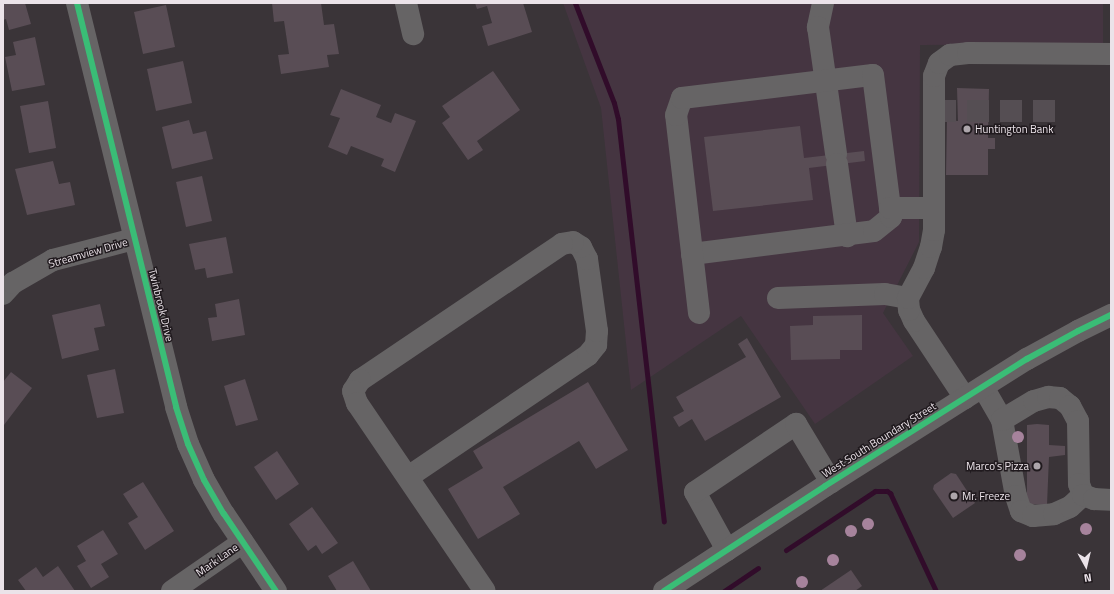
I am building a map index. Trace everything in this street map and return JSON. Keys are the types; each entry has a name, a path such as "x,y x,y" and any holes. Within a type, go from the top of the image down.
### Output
{"street":[{"name":"Twinbrook Drive","path":"77,3 176,407 188,444 204,480 276,591"},
{"path":"406,3 412,34"},
{"path":"823,3 818,27 847,236"},
{"path":"1083,495 1070,507 1054,514 1033,516 1021,511 1016,496 1002,420 974,392 914,322 909,310 908,298 924,268 931,247 934,208 934,76 939,63 950,55 968,53 1111,54"},
{"path":"692,254 847,236 874,231 891,218 873,75 682,98 676,116 692,254 699,313"},
{"path":"890,208 934,208"},
{"name":"Streamview Drive","path":"3,294 13,282 53,260 134,239"},
{"path":"408,477 588,355 596,345 597,331 587,260 582,248 573,242 562,244 360,380 353,390 357,403 485,591"},
{"path":"778,298 885,294 908,298"},
{"name":"West South Boundary Street","path":"664,591 831,482 974,392 1078,331 1111,316"},
{"path":"1002,420 1034,401 1048,397 1060,398 1070,406 1078,421 1079,484 1083,495"},
{"path":"727,550 695,492 796,424 831,482"},
{"path":"1083,495 1111,500"},
{"name":"Mark Lane","path":"172,591 243,542"}],"shaded area":[{"path":"563,3 1103,3 1103,44 920,45 919,242 883,313 913,356 815,424 741,316 631,390 601,108"}],"building":[{"path":"3,3 25,3 31,24 9,30 6,19 3,20"},
{"path":"272,3 321,3 324,25 334,24 339,54 327,55 329,67 281,74 278,55 289,54 284,21 274,22"},
{"path":"475,3 523,3 532,32 488,46 482,26 492,23 487,6 477,9"},
{"path":"166,5 175,47 143,54 134,12"},
{"path":"35,37 45,85 12,91 5,57 16,55 13,42"},
{"path":"183,61 192,103 156,111 147,69"},
{"path":"493,71 520,110 477,141 483,150 468,160 442,123 450,117 442,106"},
{"name":"Huntington Bank","path":"957,88 989,89 988,138 995,138 995,149 988,149 988,175 946,175 947,120 958,121"},
{"path":"341,89 381,105 376,117 391,123 395,113 416,121 395,172 381,166 384,159 351,146 347,155 328,147 340,118 330,115"},
{"path":"48,101 56,148 29,153 20,106"},
{"path":"189,120 193,134 206,131 213,159 172,169 162,127"},
{"path":"800,126 804,158 864,151 865,161 809,168 813,200 713,211 704,137"},
{"path":"53,161 59,184 70,182 75,205 27,215 15,169"},
{"path":"202,176 212,221 186,227 176,182"},
{"path":"226,237 233,273 207,278 205,268 195,270 189,244"},
{"path":"239,299 245,335 212,341 208,318 217,317 215,304"},
{"path":"100,304 105,326 94,328 99,350 62,359 52,315"},
{"path":"862,315 862,350 840,350 840,359 791,360 790,326 813,325 813,316"},
{"path":"747,338 781,397 705,441 692,419 679,427 673,417 684,411 676,397 746,357 738,344"},
{"path":"115,369 124,413 97,418 87,375"},
{"path":"11,372 32,388 4,425 3,382"},
{"path":"245,379 258,420 236,426 224,386"},
{"path":"588,382 628,450 596,469 579,441 503,487 520,514 478,539 448,489 483,468 473,451"},
{"name":"Marco's Pizza","path":"1027,425 1049,425 1049,445 1065,446 1065,455 1049,457 1047,505 1027,504"},
{"path":"277,451 299,484 276,500 254,467"},
{"name":"Mr. Freeze","path":"951,473 956,474 975,503 953,518 933,489 934,485"},
{"path":"143,482 174,531 145,550 128,523 138,517 123,494"},
{"path":"312,507 338,543 322,554 316,545 308,551 289,524"},
{"path":"103,530 118,554 101,564 109,577 91,588 77,566 86,561 77,546"},
{"path":"353,561 371,591 337,591 328,576"},
{"path":"58,566 75,591 26,591 18,580 36,567 43,577"},
{"path":"851,570 862,586 855,591 820,591"}],"waterway":[{"path":"575,3 614,103 618,119 664,521"},
{"path":"786,550 875,491 887,491 890,493 936,591"},
{"path":"724,591 758,568"}],"tunnel":[{"path":"934,111 1058,111"}],"cycle path":[{"path":"77,3 176,407 188,444 204,480 224,514 276,591"},
{"path":"664,591 825,486 1027,359 1111,315"}],"place":[{"name":"Huntington Bank","path":"967,129"},
{"name":"Marco's Pizza","path":"1037,466"},
{"name":"Mr. Freeze","path":"954,496"}]}
